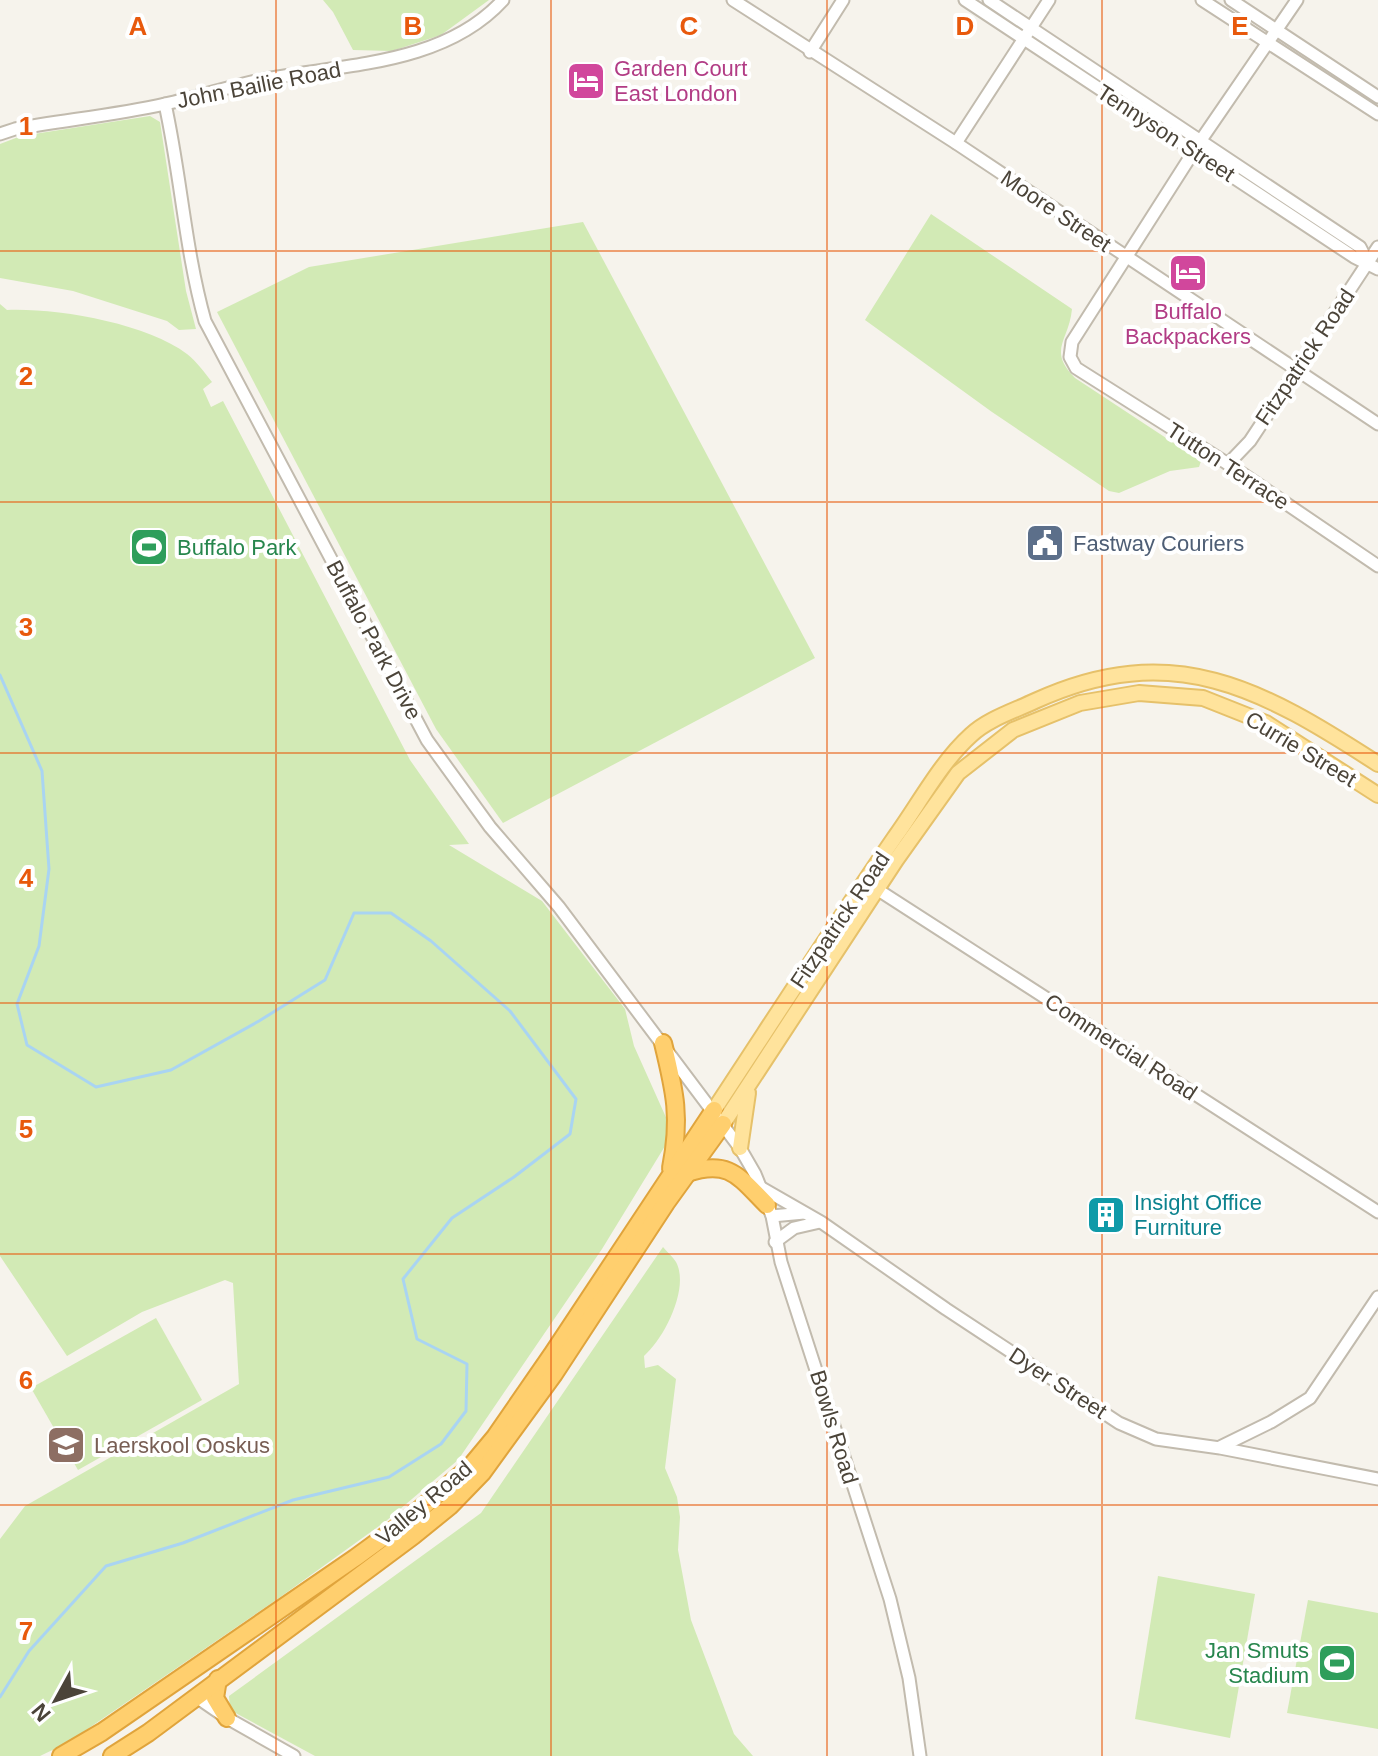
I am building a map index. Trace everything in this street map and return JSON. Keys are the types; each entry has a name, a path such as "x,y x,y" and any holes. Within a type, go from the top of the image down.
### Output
{"highway":[{"path":"663,1043 678,1126 669,1178"},
{"name":"Valley Road","path":"112,1756 148,1733 413,1536 450,1506 482,1473 563,1362 687,1173 718,1117"},
{"name":"Valley Road","path":"61,1756 102,1732 355,1558 407,1520 470,1467 495,1437 553,1353 669,1178 718,1117"},
{"path":"687,1173 705,1167 733,1171 770,1210"},
{"path":"218,1679 215,1698 227,1718"},
{"path":"102,1732 130,1719 171,1692 195,1696"}],"main road":[{"name":"Currie Street","path":"971,734 985,724 1060,690 1108,676 1176,672 1244,689 1309,719 1378,764"},
{"name":"Currie Street","path":"958,773 1013,730 1080,703 1139,693 1203,698 1266,723 1378,795"},
{"name":"Fitzpatrick Road","path":"718,1117 750,1085 950,759 971,734"},
{"name":"Fitzpatrick Road","path":"718,1117 871,885 958,773"},
{"path":"740,1148 750,1085"}],"street":[{"name":"John Bailie Road","path":"0,134 47,123 165,104 222,88 348,67 422,49 461,33 482,20 503,0"},
{"name":"Moore Street","path":"733,0 956,143 1378,424"},
{"path":"810,52 843,0"},
{"name":"Tennyson Street","path":"965,0 1354,257 1373,266"},
{"name":"Tennyson Street","path":"989,0 1360,247 1373,266"},
{"path":"956,143 1049,0"},
{"path":"1202,0 1378,114"},
{"path":"1231,0 1378,97"},
{"path":"1126,259 1193,151 1297,0"},
{"name":"Buffalo Park Drive","path":"165,104 205,321 427,740 490,827 559,907 718,1117"},
{"name":"Fitzpatrick Road","path":"1228,464 1250,441 1373,266 1378,247"},
{"name":"Tutton Terrace","path":"1126,259 1072,342 1070,357 1076,368 1228,464 1378,566"},
{"name":"Commercial Road","path":"871,885 1378,1212"},
{"name":"Bowls Road","path":"718,1117 740,1148 770,1210 775,1242 890,1599 909,1678 920,1756"},
{"name":"Dyer Street","path":"760,1187 821,1222 1119,1423 1156,1439 1220,1448 1378,1479"},
{"path":"770,1210 805,1213"},
{"path":"775,1242 794,1228 821,1222"},
{"path":"1220,1448 1310,1398 1378,1297"},
{"path":"195,1696 294,1756"}],"green space":[{"path":"323,0 489,0 441,35 392,51 353,50 333,12"},
{"path":"150,116 160,122 186,291 196,329 179,330 167,321 73,291 0,278 0,144 21,136"},
{"path":"931,214 1072,309 1061,352 1062,360 1075,378 1201,461 1199,467 1170,471 1119,493 1109,491 992,412 865,320"},
{"path":"583,222 815,658 503,823 436,729 217,312 309,267"},
{"path":"0,304 7,310 75,315 149,334 187,354 212,382 203,389 211,407 223,401 410,760 469,844 449,845 542,901 625,1009 634,1046 673,1133 602,1249 458,1460 386,1521 279,1598 67,1743 40,1756 0,1756 0,1539 25,1506 239,1384 233,1283 225,1280 142,1312 67,1356 0,1256"},
{"path":"663,1247 676,1262 680,1285 667,1326 644,1356 645,1368 658,1365 676,1379 665,1468 677,1497 680,1517 678,1550 691,1620 734,1734 753,1756 315,1756 230,1710 229,1696 481,1513"},
{"path":"156,1318 202,1400 78,1470 31,1388"},
{"path":"1158,1576 1255,1594 1230,1738 1135,1719"},
{"name":"Jan Smuts Stadium","path":"1308,1600 1378,1613 1378,1729 1287,1713"}],"waterway":[{"path":"0,675 42,771 49,869 39,946 17,1004 27,1045 96,1087 171,1070 325,980 354,913 391,913 431,941 510,1011 576,1099 570,1134 514,1177 452,1218 403,1279 417,1339 467,1364 466,1411 441,1444 389,1477 293,1500 183,1543 106,1566 29,1651 0,1697"}],"place":[{"name":"Garden Court East London","path":"586,81"},
{"name":"Buffalo Backpackers","path":"1188,273"},
{"name":"Fastway Couriers","path":"1045,543"},
{"name":"Buffalo Park","path":"149,547"},
{"name":"Insight Office Furniture","path":"1106,1215"},
{"name":"Laerskool Ooskus","path":"66,1445"},
{"name":"Jan Smuts Stadium","path":"1337,1663"}]}
